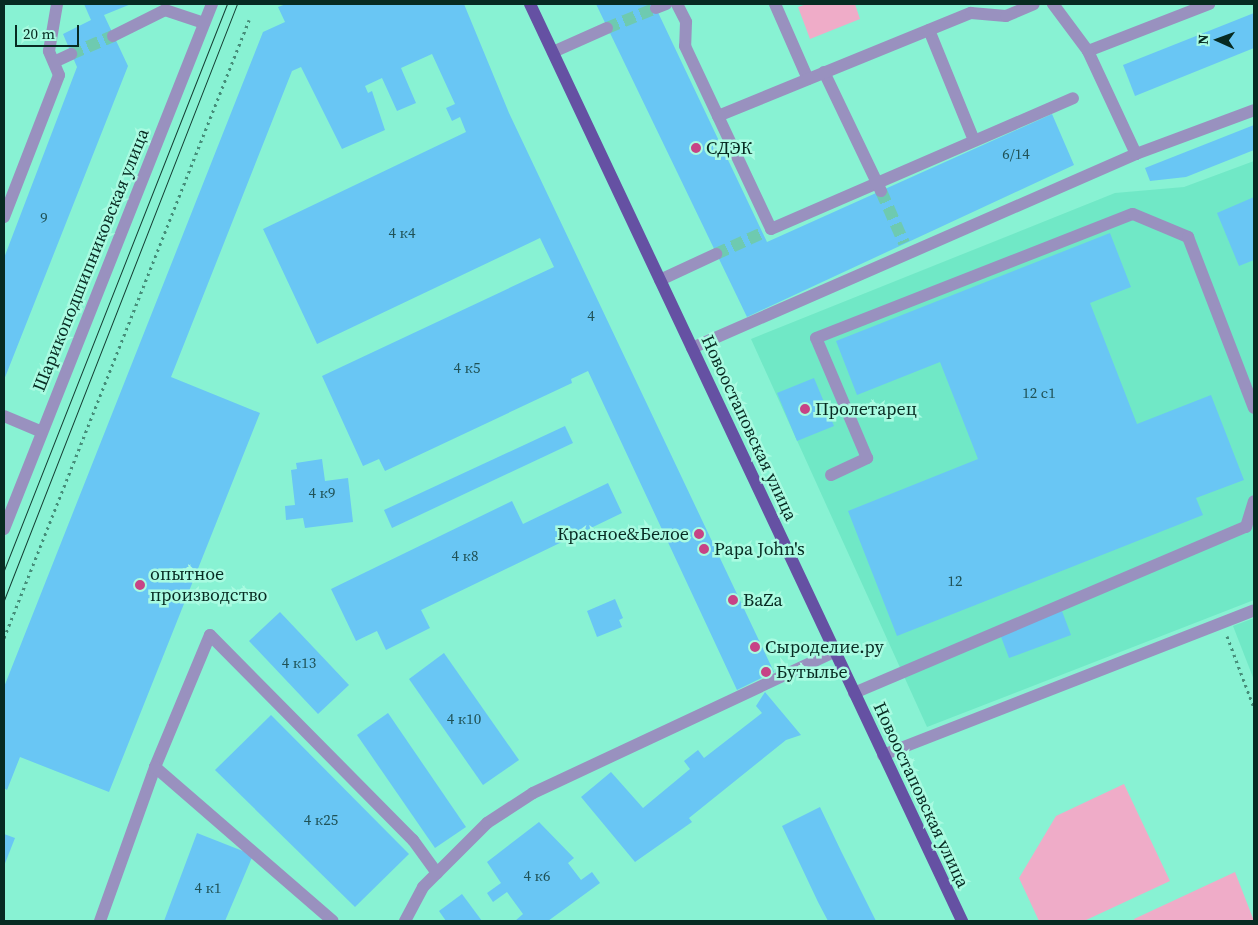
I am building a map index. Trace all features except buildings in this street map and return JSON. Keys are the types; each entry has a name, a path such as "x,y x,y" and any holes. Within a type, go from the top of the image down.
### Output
{"main road":[{"name":"Новоостаповская улица","path":"530,4 962,921"}],"street":[{"path":"4,217 59,75 49,51 57,4"},
{"name":"Шарикоподшипниковская улица","path":"4,529 212,4"},
{"path":"677,4 686,22 684,46 771,229 879,187 974,140 1073,98"},
{"path":"774,4 808,79"},
{"path":"718,116 971,13 1006,16 1034,4"},
{"path":"1053,4 1088,51 1136,154"},
{"path":"1088,51 1209,4"},
{"path":"113,36 165,10 204,23"},
{"path":"553,52 607,28"},
{"path":"929,30 974,140"},
{"path":"54,62 71,54"},
{"path":"824,72 879,187"},
{"path":"692,348 906,248 1136,154 1254,110"},
{"path":"831,475 867,458 816,338 1133,214 1188,237 1254,408"},
{"path":"660,280 716,254"},
{"path":"4,416 42,432"},
{"path":"854,693 1246,527 1254,501"},
{"path":"883,755 1254,610"},
{"path":"100,921 155,766 210,635 413,840 437,873"},
{"path":"405,921 423,887 487,823 534,793 834,652"},
{"path":"155,766 332,921"}],"path":[{"path":"4,638 249,20"},
{"path":"1222,623 1254,708"}],"shaded area":[{"path":"807,4 855,4 860,19 810,39 798,7"},
{"path":"1254,161 1254,600 927,727 751,339 1115,193 1184,187"},
{"path":"1254,618 1254,680 1233,626"},
{"path":"1124,784 1170,881 1084,921 1039,921 1019,878 1056,816"},
{"path":"1235,872 1254,921 1135,921 1134,919"}],"tunnel":[{"path":"607,28 656,8"},
{"path":"71,54 113,36"},
{"path":"881,191 904,243"},
{"path":"716,254 762,233"}],"tram line":[{"path":"4,570 227,4"},
{"path":"4,600 237,4"}],"place":[{"name":"СДЭК","path":"696,148"},
{"name":"Пролетарец","path":"805,409"},
{"name":"Красное&Белое","path":"699,534"},
{"name":"Papa John's","path":"704,549"},
{"name":"опытное производство","path":"140,585"},
{"name":"BaZa","path":"733,600"},
{"name":"Сыроделие.ру","path":"755,647"},
{"name":"Бутылье","path":"766,672"}]}
